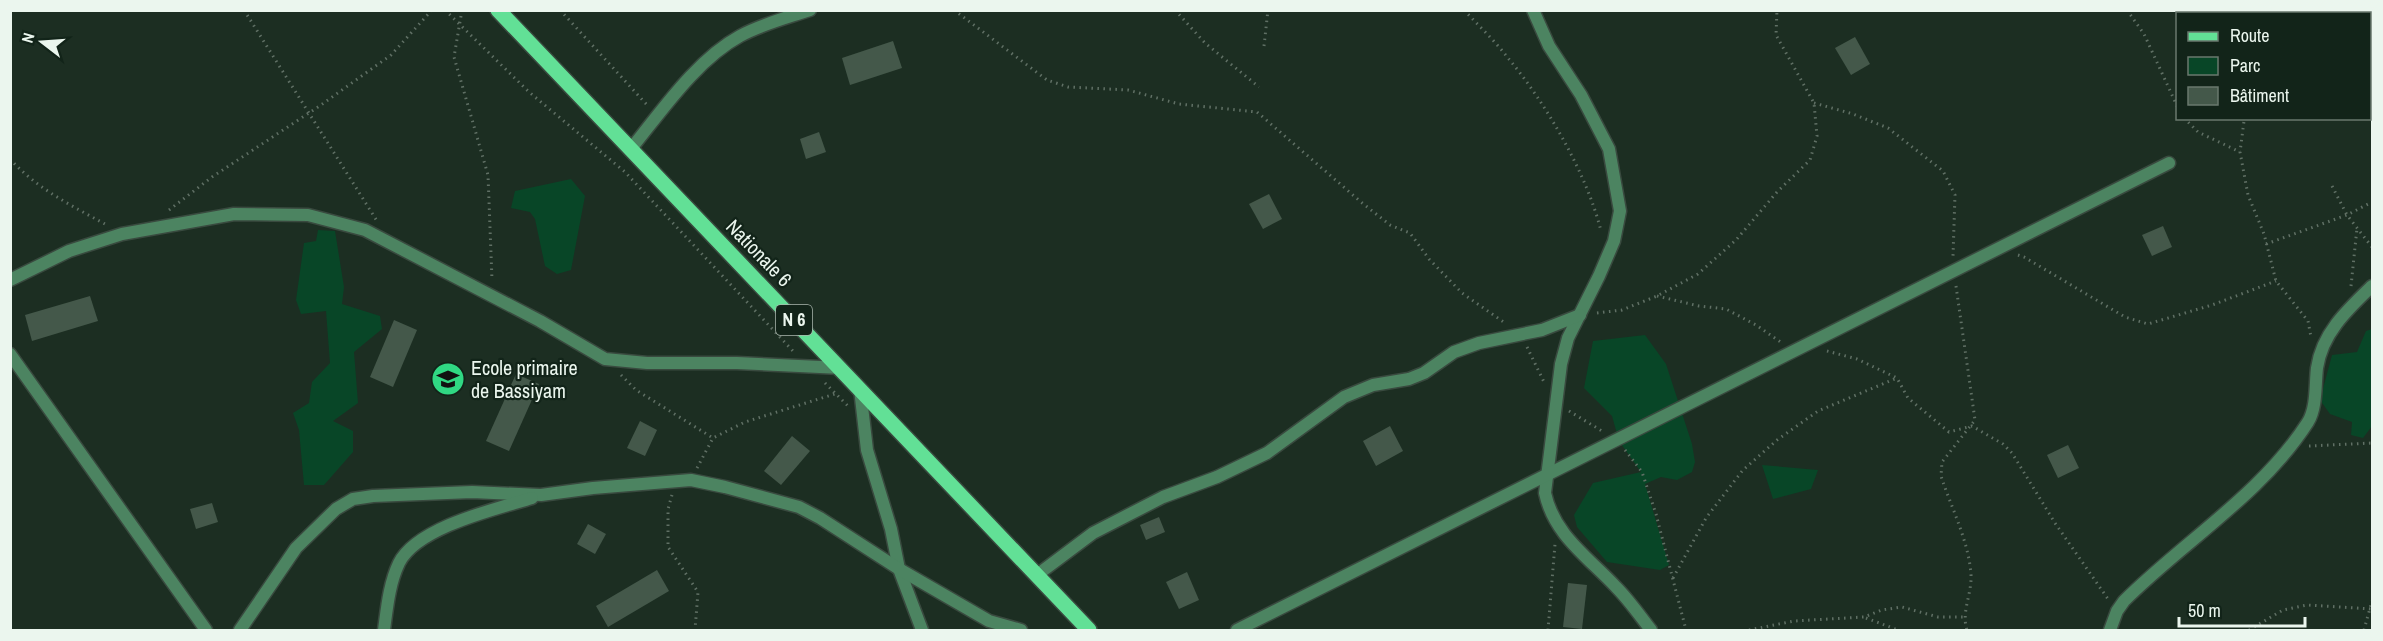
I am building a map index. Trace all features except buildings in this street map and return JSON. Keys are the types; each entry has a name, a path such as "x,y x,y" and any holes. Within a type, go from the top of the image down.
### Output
{"main road":[{"name":"Nationale 6","path":"498,10 1089,630"}],"street":[{"path":"630,150 708,58 738,37 765,24 810,10"},
{"path":"1533,10 1549,46 1581,95 1609,149 1620,211 1614,241 1568,338 1561,364 1545,493 1549,511 1558,528 1619,589 1651,630"},
{"path":"1237,630 2169,163"},
{"path":"10,280 69,251 122,234 234,214 308,215 365,230 605,359 647,363 806,365 841,368"},
{"path":"2110,630 2117,611 2132,592 2235,504 2283,453 2309,421 2313,408 2317,368 2323,346 2348,310 2373,286"},
{"path":"1037,575 1093,533 1163,497 1217,477 1267,453 1344,397 1373,385 1409,379 1424,373 1454,352 1542,330 1580,315"},
{"path":"10,354 206,630"},
{"path":"860,389 867,450 891,529 899,569 922,630"},
{"path":"384,630 388,598 399,562 416,544 451,523 541,495 691,480 799,507 989,621 1020,630"},
{"path":"240,630 296,548 336,509 353,499 373,496 472,492 541,495"}],"path":[{"path":"244,10 393,245"},
{"path":"160,214 170,210 212,177 308,114 391,55 432,10"},
{"path":"446,10 459,26 529,92 625,172 806,365 837,393 864,425"},
{"path":"462,10 454,57 488,175 493,297"},
{"path":"560,10 657,116"},
{"path":"620,10 620,16"},
{"path":"954,10 1047,80 1068,87 1128,90 1179,104 1257,112 1360,202 1390,225 1410,233 1429,260 1462,293 1521,335 1555,402 1617,440 1642,472 1686,630"},
{"path":"1175,10 1205,43 1259,87"},
{"path":"1264,46 1268,10"},
{"path":"1464,10 1509,58 1553,121 1596,209 1607,255"},
{"path":"1580,315 1622,310 1657,296 1698,274 1729,247 1777,192 1810,160 1817,136 1814,103 1776,35 1777,10"},
{"path":"2127,10 2144,34 2176,104"},
{"path":"1814,103 1853,114 1888,128 1943,171 1955,195 1954,270 1975,420 1942,462 1941,476 1970,563 1971,590 1965,617 1966,630"},
{"path":"2186,120 2198,132 2240,152"},
{"path":"2245,120 2240,152 2247,195 2266,243 2276,280 2308,321 2317,368"},
{"path":"10,159 22,172 62,200 122,234"},
{"path":"2331,186 2347,214 2373,248"},
{"path":"2266,243 2347,214 2373,201"},
{"path":"2348,310 2357,228"},
{"path":"2010,254 2024,257 2125,317 2148,324 2212,305 2276,280"},
{"path":"1657,296 1699,306 1726,309 1756,325 1782,343 1857,359 1897,378 1908,398 1948,432 1972,426 2003,444 2012,453 2055,523 2117,611"},
{"path":"605,359 636,390 713,438"},
{"path":"1673,578 1706,518 1743,470 1776,440 1818,411 1897,378"},
{"path":"691,480 713,438 745,422 837,393 860,389"},
{"path":"2303,448 2312,444 2373,443"},
{"path":"675,482 668,509 668,547 698,592 695,630"},
{"path":"1548,630 1558,528"},
{"path":"2364,630 2373,601"},
{"path":"2249,630 2283,610 2307,605 2371,609"},
{"path":"1749,630 1794,621 1864,617 1882,610 1902,607 1938,618 1965,617"},
{"path":"1864,617 1898,630"}],"green space":[{"path":"571,179 585,196 571,270 557,274 545,266 535,219 530,212 511,208 515,191"},
{"path":"318,230 335,231 344,287 342,304 380,316 382,329 354,352 358,403 333,421 353,431 353,452 324,485 304,485 299,430 293,413 309,403 312,382 330,363 326,311 301,314 296,300 304,243 316,241"},
{"path":"2372,329 2372,426 2363,438 2351,435 2352,422 2330,414 2320,400 2332,355 2357,352 2366,331"},
{"path":"1645,335 1666,364 1692,444 1695,462 1692,472 1677,480 1661,477 1645,484 1669,565 1660,570 1607,562 1577,527 1574,515 1593,483 1641,472 1619,441 1612,416 1584,388 1593,341"},
{"path":"1762,465 1818,470 1811,489 1773,499"}],"place":[{"name":"Ecole primaire de Bassiyam","path":"448,379"}]}
